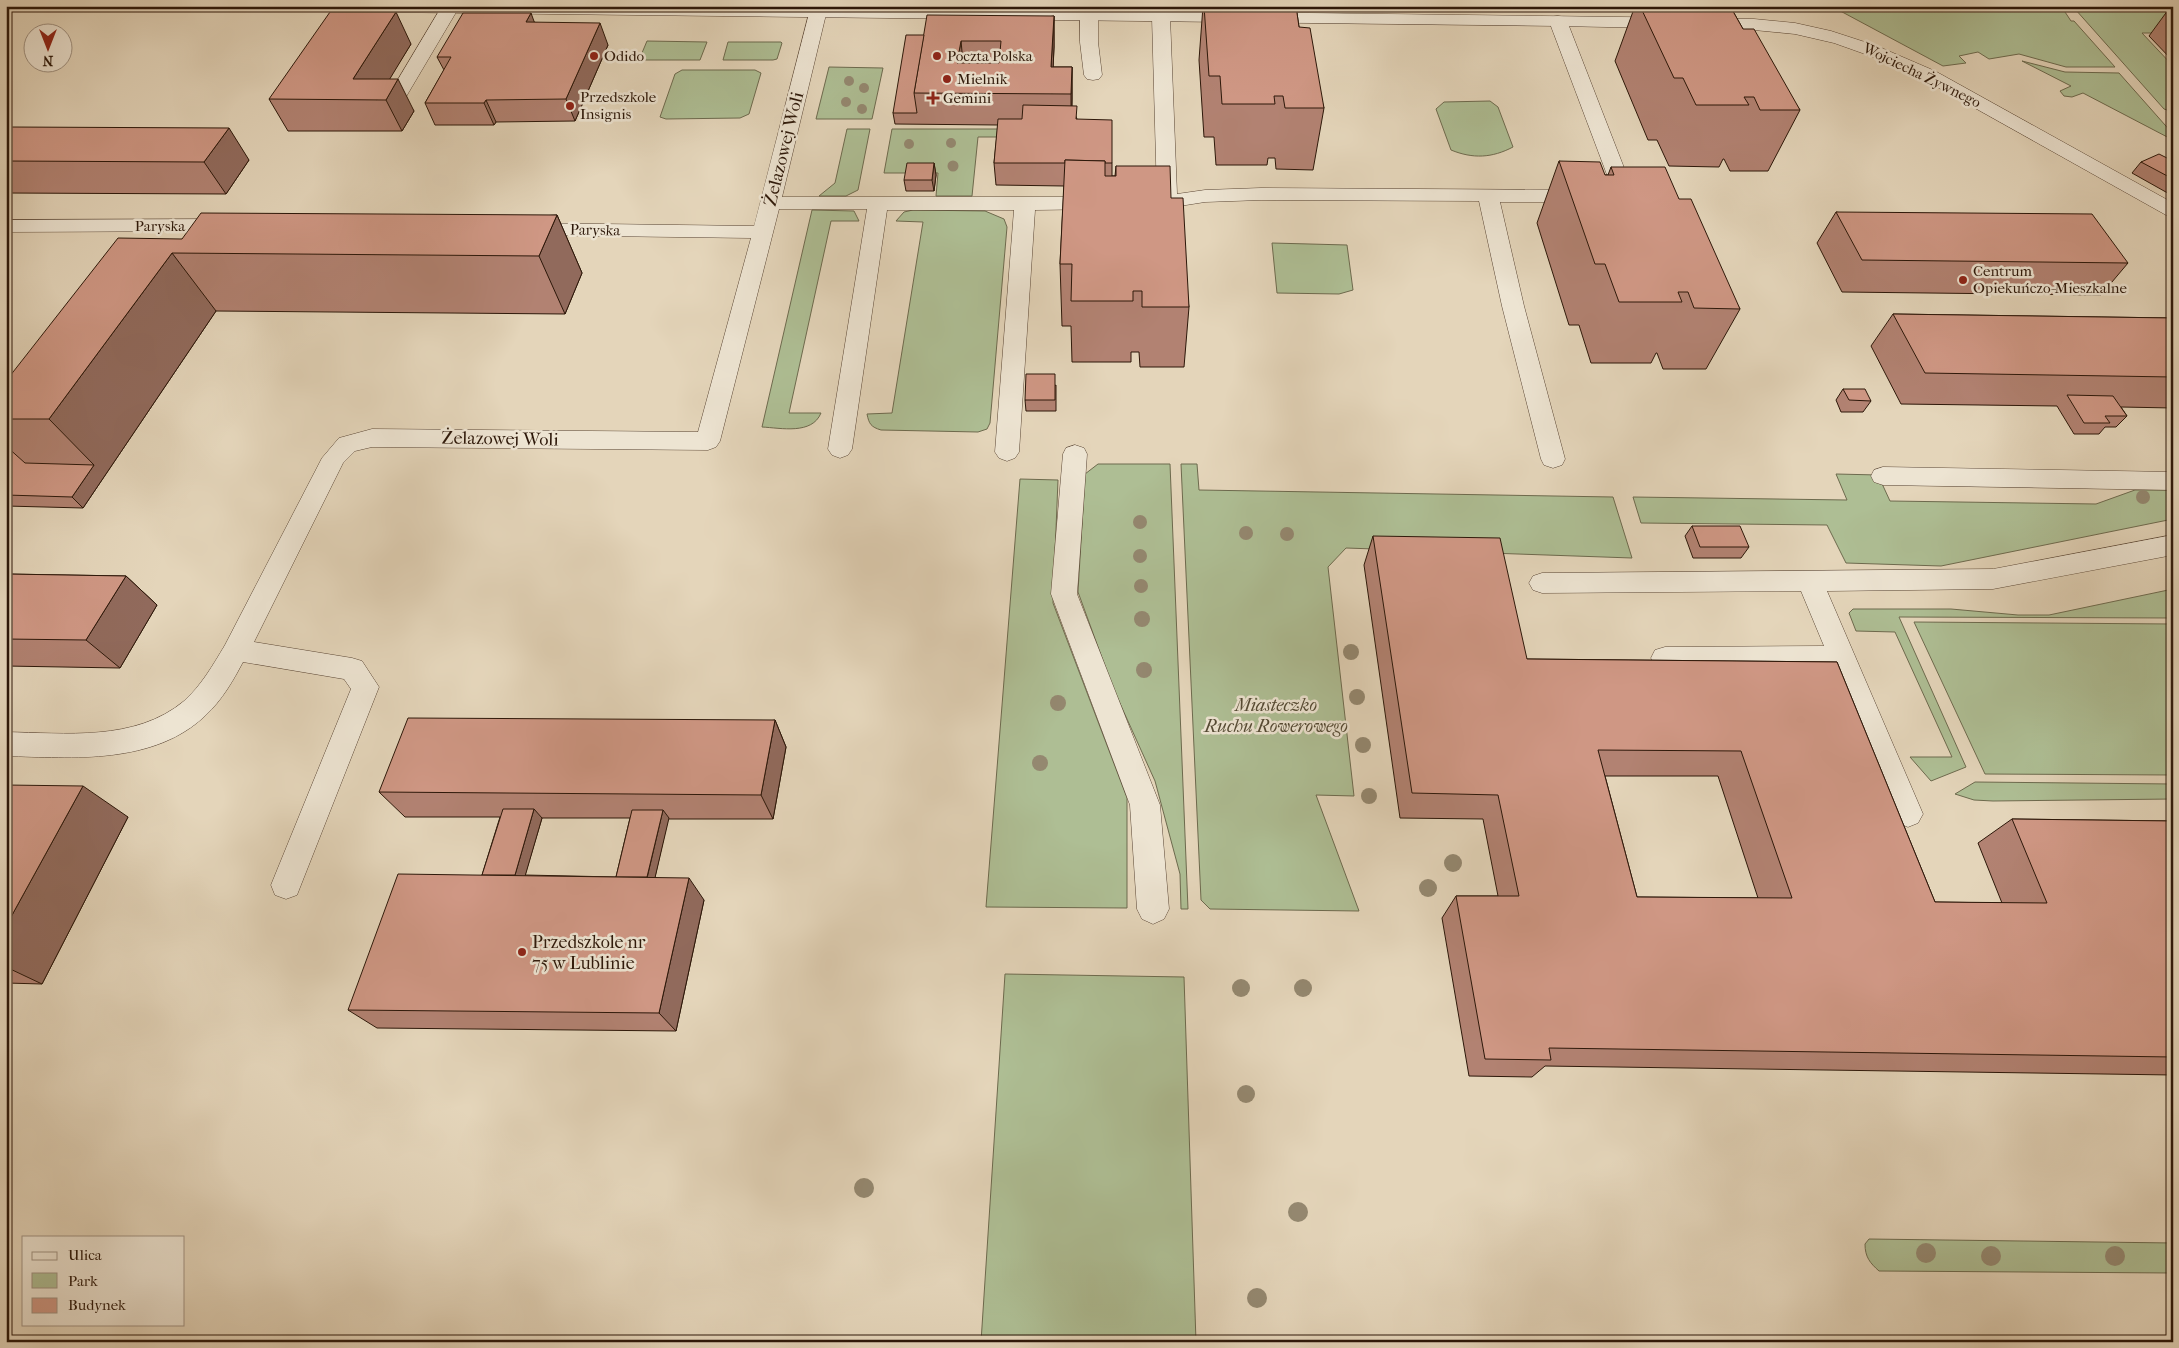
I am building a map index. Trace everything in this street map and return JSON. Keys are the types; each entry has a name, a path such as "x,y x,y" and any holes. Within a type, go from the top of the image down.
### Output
{"street":[{"name":"Wojciecha Żywnego","path":"296,6 449,9 1089,11 1161,17 1762,25 1807,30 1857,43 1930,75 2173,211"},
{"path":"393,103 449,9"},
{"name":"Żelazowej Woli","path":"6,744 62,746 112,744 143,737 172,723 198,704 216,683 236,650 334,458 347,444 372,438 708,441 764,232 819,9"},
{"path":"1089,11 1089,42 1093,75"},
{"path":"1161,17 1167,202"},
{"path":"771,203 1124,203 1167,202 1205,196 1261,194 1634,197 1605,141 1558,21"},
{"path":"1488,195 1511,298 1553,459"},
{"path":"840,449 878,203"},
{"path":"1006,452 1024,204"},
{"name":"Paryska","path":"6,226 246,225"},
{"name":"Paryska","path":"506,229 764,232"},
{"path":"1075,454 1064,594 1146,805 1153,909"},
{"path":"1883,476 2173,481"},
{"path":"1542,583 1993,580 2173,545"},
{"path":"1810,581 1908,814"},
{"path":"236,650 352,669 365,687 286,885"},
{"path":"1665,658 1843,657"}],"green space":[{"path":"1831,6 2061,6 2071,21 2074,21 2115,67 2066,67 2019,54 1989,59 1978,52 1959,56 1966,63 1943,66"},
{"path":"2075,6 2173,6 2173,33 2142,33 2173,66 2173,112 2164,109 2075,9"},
{"path":"647,41 707,42 700,60 639,60"},
{"path":"728,42 782,43 777,59 723,60"},
{"path":"2022,61 2065,72 2119,73 2173,134 2173,140 2083,93 2072,97 2064,96 2060,91 2071,86"},
{"path":"829,67 883,68 872,119 816,119"},
{"path":"682,70 755,70 761,73 749,114 740,118 666,119 660,117 675,74"},
{"path":"1490,101 1498,107 1513,147 1505,151 1482,156 1467,155 1451,150 1436,109 1444,102"},
{"path":"847,129 870,129 858,190 846,196 819,196 835,183"},
{"path":"892,129 1015,129 1014,137 978,137 972,196 936,196 938,173 884,173"},
{"path":"812,210 854,211 859,221 831,221 789,413 821,413 811,425 795,429 762,427"},
{"path":"913,210 985,211 1004,219 1007,227 990,423 987,429 978,432 881,430 870,423 867,414 892,413 923,222 896,221 904,212"},
{"path":"1272,243 1347,245 1353,290 1339,294 1277,293"},
{"path":"1098,464 1170,464 1188,909 1181,909 1180,874 1155,781 1113,688 1078,592 1085,474"},
{"name":"Miasteczko Ruchu Rowerowego","path":"1181,464 1197,464 1199,490 1613,497 1632,558 1346,548 1328,567 1354,796 1316,795 1359,911 1210,909 1201,900"},
{"path":"1836,474 1878,475 1890,501 2096,504 2135,490 2173,490 2173,519 1941,566 1846,563 1827,525 1641,523 1633,497 1847,500"},
{"path":"1020,479 1058,480 1053,603 1127,798 1127,908 986,907"},
{"path":"2173,589 2173,618 1899,617 1966,767 1931,781 1910,757 1952,757 1895,632 1856,631 1849,613 1853,609 1951,609 2018,615 2049,615"},
{"path":"1914,622 2172,624 2173,775 1985,774"},
{"path":"1975,782 2173,784 2173,799 1993,801 1974,800 1955,794"},
{"path":"1005,974 1184,977 1196,1342 981,1342"},
{"path":"1869,1239 2173,1243 2173,1273 1879,1271 1866,1253 1865,1244"},
{"path":"1409,1337 1637,1342 1410,1342"}],"building":[{"path":"1204,6 1240,6 1241,10 1249,10 1249,6 1296,6 1299,27 1310,28 1324,108 1285,108 1283,96 1274,96 1275,104 1222,104 1220,76 1209,76"},
{"path":"1640,6 1673,6 1676,11 1685,11 1682,6 1730,6 1743,29 1754,29 1800,110 1760,110 1754,97 1744,97 1749,105 1696,105 1683,78 1674,78"},
{"path":"330,12 396,12 353,79 398,79 386,100 269,99"},
{"path":"463,13 531,13 526,22 600,23 566,99 486,100 484,103 425,103 451,57 437,57"},
{"path":"927,15 1054,16 1051,67 1072,67 1071,94 914,93","holes":["961,41 1001,41 999,63 957,63"]},
{"path":"906,35 924,35 914,93 917,113 893,113"},
{"path":"1023,105 1077,106 1076,119 1112,120 1112,163 1105,163 1105,161 1065,160 1065,163 994,163 998,119 1022,119"},
{"path":"10,127 229,128 204,162 6,161 6,131"},
{"path":"2159,154 2173,161 2173,179 2141,162"},
{"path":"1065,160 1105,161 1105,176 1116,176 1116,166 1170,166 1171,198 1183,198 1189,307 1142,307 1142,291 1133,291 1133,301 1071,301 1072,264 1060,264"},
{"path":"1559,161 1600,162 1605,175 1614,175 1611,167 1665,167 1679,199 1691,199 1740,309 1694,308 1688,292 1678,292 1682,302 1619,302 1605,264 1595,264"},
{"path":"907,163 934,163 932,180 904,180"},
{"path":"1836,212 2092,214 2128,263 1862,260"},
{"path":"201,213 557,215 539,256 172,253 49,419 6,419 6,381 118,238 182,239"},
{"path":"1893,314 2173,318 2173,377 1925,373"},
{"path":"1026,374 1055,374 1055,400 1025,400"},
{"path":"1843,389 1865,389 1871,401 1849,400"},
{"path":"2067,395 2113,396 2127,416 2105,416 2110,423 2084,423"},
{"path":"6,446 25,463 94,465 72,497 6,495"},
{"path":"1692,526 1740,526 1749,547 1700,547"},
{"path":"1373,536 1500,538 1527,659 1837,662 1935,902 2047,903 2012,819 2173,821 2173,1057 1549,1048 1551,1060 1485,1059 1456,896 1519,896 1498,795 1412,793","holes":["1598,750 1741,751 1792,898 1637,897"]},
{"path":"6,574 126,576 86,640 6,639"},
{"path":"408,718 775,720 761,795 379,792"},
{"path":"6,785 83,786 6,926"},
{"path":"503,809 534,809 515,875 482,875"},
{"path":"632,810 663,810 647,877 616,877"},
{"path":"398,874 689,878 659,1013 348,1010"}],"place":[{"name":"Odido","path":"594,56"},
{"name":"Poczta Polska","path":"937,56"},
{"name":"Mielnik","path":"947,79"},
{"name":"Gemini","path":"933,98"},
{"name":"Przedszkole Insignis","path":"570,106"},
{"name":"Centrum Opiekuńczo-Mieszkalne","path":"1963,280"},
{"name":"Przedszkole nr 75 w Lublinie","path":"522,952"}]}
